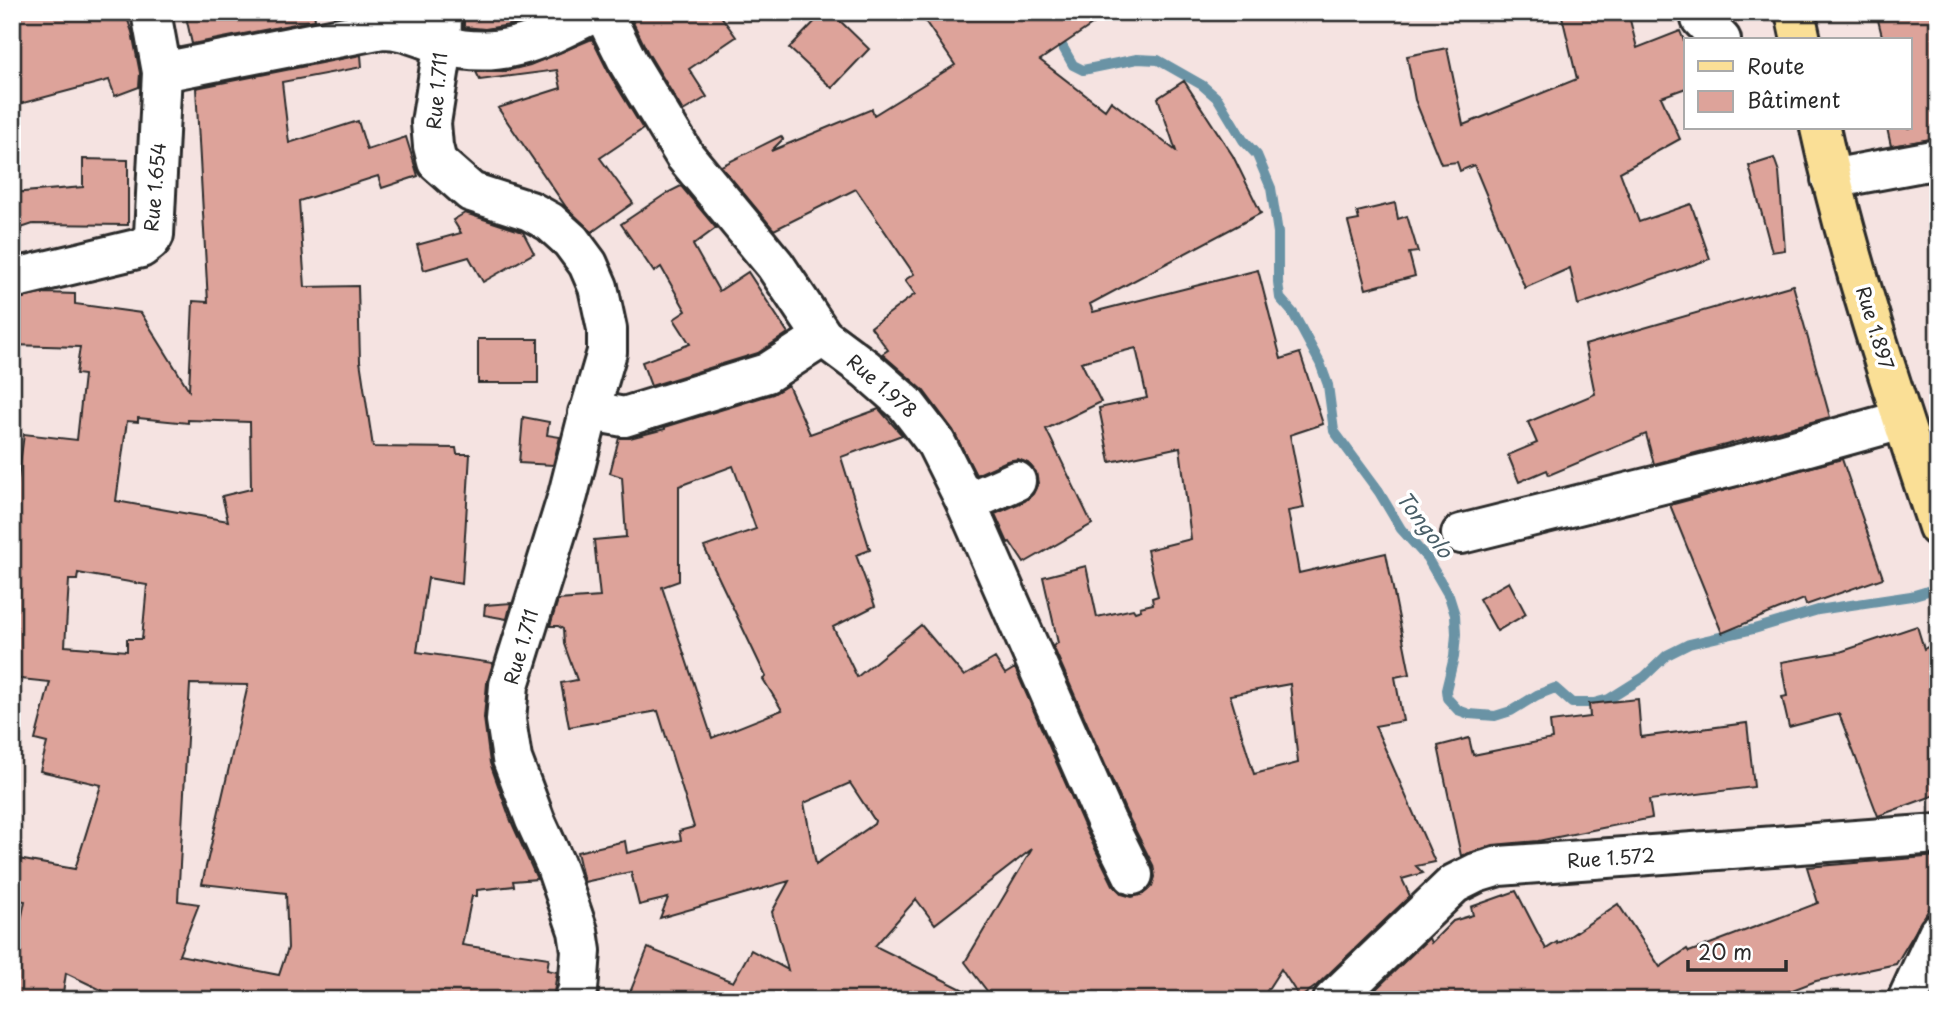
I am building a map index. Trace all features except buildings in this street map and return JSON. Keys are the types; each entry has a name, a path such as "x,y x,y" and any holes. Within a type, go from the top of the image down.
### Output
{"main road":[{"path":"1795,12 1801,38"},
{"name":"Rue 1.897","path":"1820,130 1831,179 1902,420 1938,527"}],"street":[{"name":"Rue 1.654","path":"12,279 141,248 150,241 155,227 162,72 151,12"},
{"path":"162,72 370,30 400,29 450,38 494,52 552,34 596,12"},
{"name":"Rue 1.978","path":"603,12 629,64 685,156 775,265 822,337 866,369 906,404 936,443 966,503 1106,821 1133,875"},
{"path":"1700,12 1701,19 1719,38"},
{"name":"Rue 1.711","path":"450,38 431,122 437,162 471,192 530,211 550,222 571,241 588,264 598,287 607,329 603,414 568,495 509,685 506,720 512,759 555,864 578,930 582,951 578,990 574,1000"},
{"path":"1831,179 1938,159"},
{"path":"603,414 767,373 822,337"},
{"path":"1461,534 1747,463 1902,420"},
{"path":"966,503 1016,481"},
{"name":"Rue 1.572","path":"1333,1000 1454,884 1499,866 1938,834"},
{"path":"1907,1000 1938,933"}],"waterway":[{"name":"Tongolo","path":"1056,35 1073,65 1083,70 1137,59 1158,60 1202,85 1218,99 1243,140 1257,155 1271,188 1278,233 1280,298 1293,313 1320,363 1328,385 1334,431 1379,492 1401,529 1427,558 1449,596 1455,615 1456,634 1446,690 1447,698 1458,710 1469,714 1495,716 1511,711 1537,695 1555,688 1572,703 1594,703 1609,699 1644,677 1667,655 1689,644 1818,610 1911,596 1938,588"}]}
